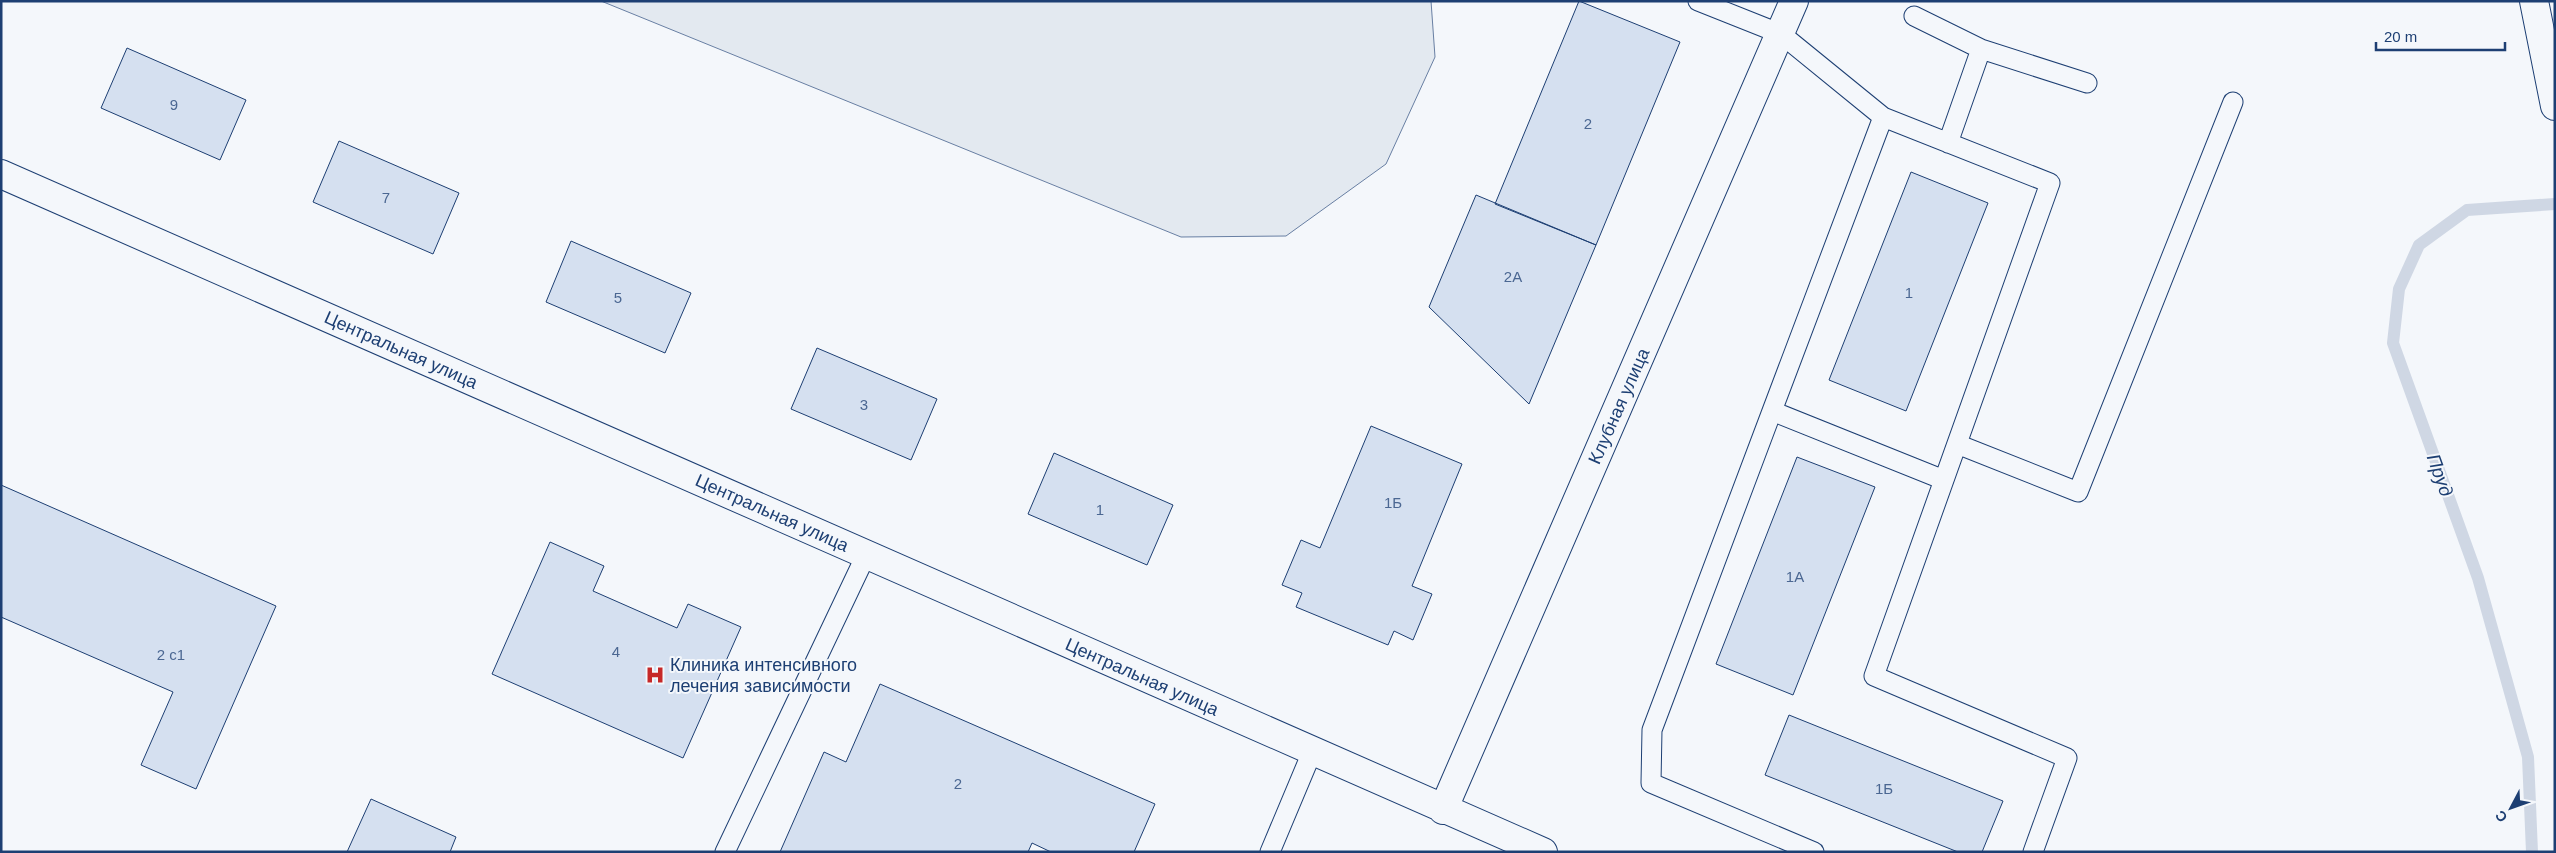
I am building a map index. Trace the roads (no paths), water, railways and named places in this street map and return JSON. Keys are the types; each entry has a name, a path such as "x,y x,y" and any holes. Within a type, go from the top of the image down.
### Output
{"main road":[{"name":"Клубная улица","path":"1443,810 1794,1"},
{"path":"2534,1 2555,106"},
{"name":"Центральная улица","path":"1,174 1443,810 1543,852"}],"lane":[{"path":"1698,1 1781,34 1883,118 2050,183 1874,676 2067,758 2032,852"},
{"path":"1914,16 1980,49 2087,84"},
{"path":"1948,143 1980,49"},
{"path":"1957,444 2078,492 2233,102"},
{"path":"1814,852 1651,783 1652,730 1883,118"},
{"path":"1772,411 1944,480"},
{"path":"725,852 866,554"},
{"path":"1270,852 1312,752"}],"waterway":[{"name":"Пруд","path":"2532,852 2528,757 2478,578 2393,343 2399,289 2419,245 2467,210 2555,204"}],"place":[{"name":"Клиника интенсивного лечения зависимости","path":"655,675"}]}
